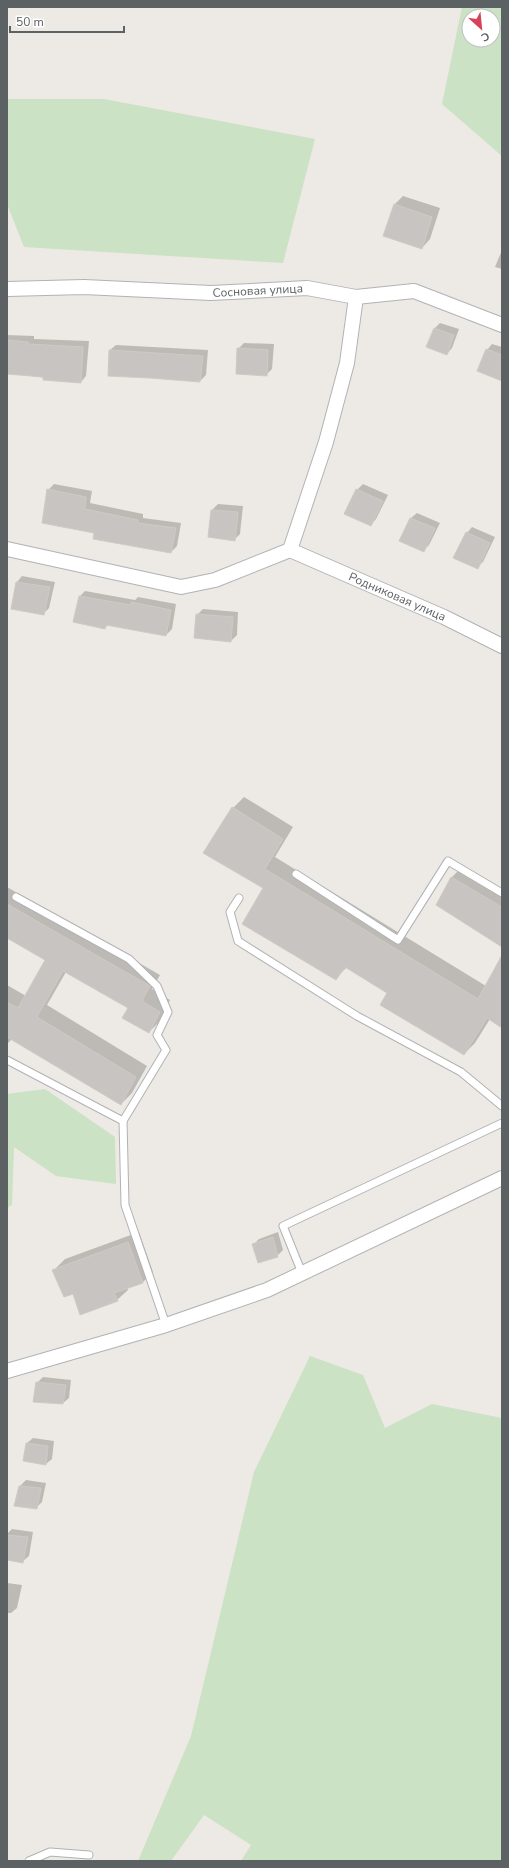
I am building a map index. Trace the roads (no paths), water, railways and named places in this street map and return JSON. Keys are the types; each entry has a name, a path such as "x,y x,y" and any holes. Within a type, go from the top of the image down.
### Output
{"street":[{"name":"Сосновая улица","path":"7,289 84,287 211,293 307,288 356,297 414,291 502,325"},
{"path":"7,549 181,587 215,580 290,550 326,442 347,363 356,297"},
{"name":"Родниковая улица","path":"290,550 444,617 502,646"},
{"path":"7,1372 166,1324 267,1290 502,1178"}],"lane":[{"path":"296,874 398,940 448,861 502,893"},
{"path":"16,897 129,959 157,986 168,1012 157,1035 166,1050 123,1121 125,1205 166,1324"},
{"path":"240,898 230,912 238,940 357,1016 461,1072 502,1106"},
{"path":"7,1060 123,1121"},
{"path":"302,1273 283,1226 502,1123"},
{"path":"29,1861 50,1852 89,1855"}]}
